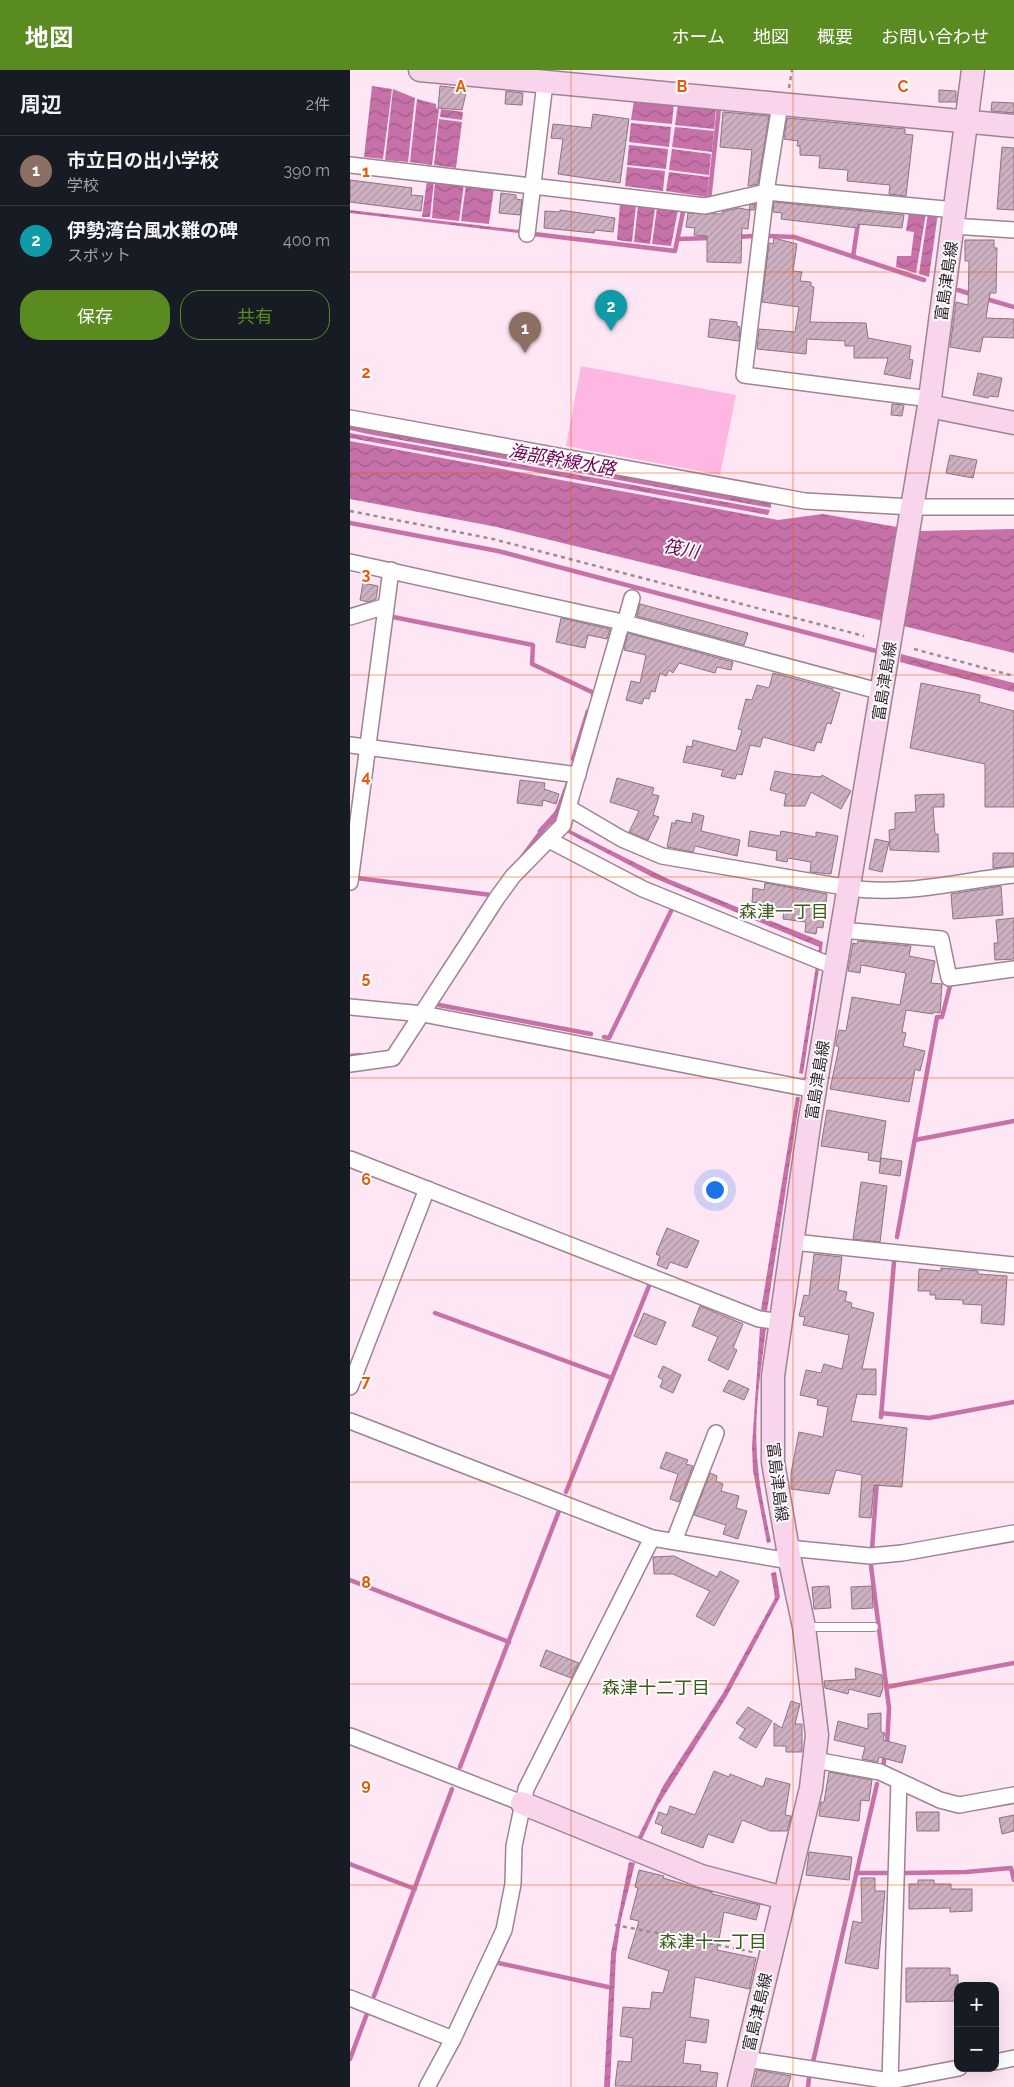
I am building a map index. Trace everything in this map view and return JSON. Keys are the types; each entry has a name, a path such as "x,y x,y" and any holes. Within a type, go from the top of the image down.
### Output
{"main road":[{"path":"420,70 550,79 967,123 1014,126"},
{"name":"富島津島線","path":"739,2087 811,1788 817,1735 804,1626 789,1555 773,1462 771,1414 773,1376 815,1090 824,962 842,930 850,888 929,403 975,70"},
{"path":"929,403 1014,423"},
{"path":"522,1803 701,1876 784,1898"}],"street":[{"path":"528,234 533,186 550,79"},
{"path":"780,104 766,192 744,375 929,403"},
{"path":"350,165 706,206 766,192 954,218 1014,230"},
{"path":"350,418 805,501 910,515 1014,507"},
{"path":"350,562 884,682"},
{"path":"350,882 391,570"},
{"path":"350,1064 394,1058 513,876 557,832 569,808 632,598"},
{"path":"350,617 386,606"},
{"path":"350,746 578,775"},
{"path":"569,808 622,839 662,856 850,888 879,892 911,890 1014,875"},
{"path":"557,832 643,888 824,962"},
{"path":"842,930 941,938 949,978 1014,969"},
{"path":"350,1007 423,1014 815,1090"},
{"path":"350,1159 759,1320 782,1322"},
{"path":"350,1387 427,1189"},
{"path":"793,1242 1014,1265"},
{"path":"350,1421 652,1538 789,1555 870,1556 902,1554 1014,1532"},
{"path":"674,1541 716,1433"},
{"path":"427,2087 453,2039 504,1930 513,1884 514,1846 526,1789 652,1538"},
{"path":"350,1736 522,1803"},
{"path":"815,1760 880,1772 940,1800 959,1805 1014,1795"},
{"path":"890,2081 899,1781"},
{"path":"350,1998 453,2039"},
{"path":"999,2061 1014,2058"},
{"path":"746,2059 890,2081 954,2069"}],"lane":[{"path":"804,1626 874,1627"}],"path":[{"path":"350,511 493,539 864,636"},
{"path":"637,580 639,576"},
{"path":"914,649 1014,676"},
{"path":"615,1925 770,1956"}],"shaded area":[{"path":"581,366 736,395 720,475 566,446"}],"water":[{"path":"372,86 392,89 383,159 364,157"},
{"path":"393,89 415,98 408,162 385,160"},
{"path":"417,99 436,104 436,108 439,109 432,165 410,162"},
{"path":"634,100 674,103 672,124 631,120"},
{"path":"678,104 716,109 714,129 675,125"},
{"path":"441,109 463,112 462,120 440,117"},
{"path":"439,119 462,122 456,168 434,165"},
{"path":"631,123 671,127 669,147 629,142"},
{"path":"675,127 714,131 712,152 672,147"},
{"path":"629,145 668,149 666,169 627,165"},
{"path":"672,149 711,154 709,175 669,170"},
{"path":"627,167 665,171 663,191 625,186"},
{"path":"669,172 709,177 707,197 666,191"},
{"path":"427,180 434,181 430,217 422,217"},
{"path":"435,181 464,184 459,221 432,218"},
{"path":"466,185 494,188 489,224 461,221"},
{"path":"620,204 636,205 632,242 617,240"},
{"path":"638,206 655,208 650,244 634,242"},
{"path":"657,208 678,210 671,246 652,244"},
{"path":"350,210 519,230 519,233 350,213"},
{"path":"909,212 926,213 916,273 896,267 897,256 911,256 914,232 906,231"},
{"path":"928,213 938,213 929,277 919,274"},
{"path":"350,425 771,503 771,508 368,434 350,430"},
{"path":"350,433 770,510 768,515 350,438"},
{"name":"筏川","path":"350,441 778,520 823,514 920,531 1014,529 1014,653 497,527 350,499"},
{"path":"901,654 1014,683 1014,692 900,662"},
{"path":"566,782 570,783 557,817 559,824 666,878 823,942 803,1074 799,1073 819,947 654,878 551,824 541,834 537,831 555,811"},
{"path":"796,1097 800,1097 767,1311 761,1310"},
{"path":"760,1328 766,1329 756,1432 760,1486 771,1542 767,1543 753,1471 752,1446"},
{"path":"776,1572 780,1597 727,1696 657,1807 642,1839 638,1837 663,1786 723,1693 775,1598 771,1573"},
{"path":"629,1862 635,1863 621,1920 616,1955 610,2087 604,2087 611,1953"}],"building":[{"path":"440,86 467,89 462,110 438,108"},
{"path":"939,90 956,91 956,102 939,102"},
{"path":"506,91 523,93 522,105 505,104"},
{"path":"992,102 1014,103 1014,113 991,111"},
{"path":"723,112 769,116 758,184 748,186 752,150 720,147"},
{"path":"593,114 629,119 620,183 558,174 563,139 551,138 553,124 591,128"},
{"path":"787,118 905,129 905,134 913,135 906,196 889,194 890,185 847,181 848,170 819,168 820,156 800,155 800,146 797,146 798,141 784,139"},
{"path":"1002,147 1014,148 1014,210 997,209"},
{"path":"350,180 412,188 411,195 423,196 421,211 350,202"},
{"path":"501,193 516,195 516,199 522,200 520,215 499,213"},
{"path":"774,202 904,215 902,228 858,224 858,228 781,219 782,213 773,212"},
{"path":"755,204 754,210 750,210 748,229 742,228 741,263 707,262 707,236 694,235 695,228 686,227 688,213 722,214 722,212 739,208 749,210 750,205"},
{"path":"560,210 615,218 613,232 595,230 594,233 544,228 545,211 560,212"},
{"path":"774,238 797,244 793,271 802,272 800,281 811,282 811,286 814,287 810,322 866,323 868,338 911,346 909,359 913,360 910,379 884,374 888,358 854,358 854,346 845,346 845,341 807,339 806,354 757,349 759,329 795,332 799,307 762,302 769,243 773,244"},
{"path":"965,240 994,240 994,248 997,248 996,293 990,293 986,318 1014,319 1014,338 983,337 980,352 950,347 956,302 968,305 969,261 965,261"},
{"path":"710,319 737,322 737,326 740,327 739,341 708,337"},
{"path":"978,373 1002,378 998,397 989,396 988,398 973,395"},
{"path":"892,404 904,405 902,416 891,415"},
{"path":"950,455 977,460 973,478 946,473"},
{"path":"363,583 378,586 376,599 368,602 360,600"},
{"path":"640,604 748,633 744,645 637,616"},
{"path":"561,618 610,629 607,639 588,635 585,648 556,642"},
{"path":"628,633 733,662 731,670 717,667 715,673 679,663 673,673 669,670 666,676 660,673 655,692 651,691 649,699 644,698 642,704 626,700 631,681 640,683 646,655 624,650"},
{"path":"773,673 833,689 833,691 840,693 831,724 827,723 821,743 817,742 814,751 763,737 760,747 750,745 742,775 737,774 735,779 721,776 723,770 683,762 687,746 692,747 693,740 736,751 742,730 738,729 746,699 752,700 757,685 769,688"},
{"path":"921,683 980,695 979,702 1014,711 1014,807 985,807 985,764 910,748"},
{"path":"775,771 821,777 822,775 851,791 841,809 811,792 805,806 784,806 786,794 770,790"},
{"path":"617,778 654,788 652,794 659,796 653,815 659,817 648,840 629,832 639,811 610,802"},
{"path":"520,780 545,783 544,789 559,794 556,804 543,800 542,806 517,803"},
{"path":"944,794 944,807 933,807 935,834 938,834 939,852 890,850 889,830 895,829 895,813 916,812 915,795"},
{"path":"693,813 704,816 701,831 740,840 737,856 695,846 693,852 667,847 672,822 675,824 676,820 691,823"},
{"path":"750,831 780,836 781,831 816,837 816,832 838,836 831,874 810,872 811,862 788,858 787,862 776,860 777,851 748,846"},
{"path":"875,839 889,842 882,872 869,869"},
{"path":"993,853 1014,853 1014,866 993,868"},
{"path":"765,883 827,894 823,928 817,927 816,934 805,932 806,922 783,919 784,909 762,906 762,904 752,902 753,888 764,890"},
{"path":"1001,886 1003,915 953,919 951,894"},
{"path":"1014,918 1014,959 995,960 994,943 998,943 996,920"},
{"path":"858,941 911,946 909,956 935,961 931,983 942,984 940,1013 933,1012 933,1014 906,1010 902,1032 906,1033 903,1046 925,1051 920,1071 915,1069 909,1102 830,1089 839,1047 836,1046 836,1043 839,1030 846,1031 852,997 900,1005 906,973 861,965 860,973 848,971 853,943 857,944"},
{"path":"827,1110 886,1121 880,1162 868,1160 869,1153 821,1146"},
{"path":"881,1158 902,1161 900,1176 879,1173"},
{"path":"861,1182 887,1186 880,1242 853,1239"},
{"path":"667,1228 699,1241 687,1268 670,1262 667,1269 657,1265 660,1256 656,1254"},
{"path":"814,1254 842,1257 838,1290 847,1292 845,1301 852,1303 851,1307 874,1313 862,1369 876,1369 876,1395 857,1394 851,1421 907,1428 902,1487 874,1485 871,1518 859,1517 862,1475 836,1470 829,1494 791,1489 791,1473 799,1432 823,1437 828,1407 817,1405 818,1399 800,1395 806,1370 821,1373 824,1364 842,1369 849,1335 803,1325 805,1317 799,1316 804,1295 809,1296"},
{"path":"941,1268 978,1271 978,1274 1007,1276 1004,1325 981,1323 982,1305 963,1304 963,1300 935,1299 936,1295 930,1295 930,1291 918,1291 919,1269 941,1271"},
{"path":"700,1306 743,1324 733,1348 737,1350 728,1370 708,1360 718,1337 692,1326"},
{"path":"644,1313 666,1322 656,1345 634,1336"},
{"path":"663,1366 681,1375 673,1393 660,1387 663,1380 658,1377"},
{"path":"729,1380 749,1389 744,1400 723,1391"},
{"path":"666,1452 688,1460 686,1464 693,1466 679,1502 670,1499 678,1474 660,1468"},
{"path":"710,1473 717,1476 716,1481 723,1484 721,1491 739,1496 736,1508 747,1511 738,1539 723,1534 726,1525 694,1515"},
{"path":"674,1556 717,1577 720,1571 739,1581 714,1626 696,1616 710,1591 673,1574 654,1574 653,1557"},
{"path":"829,1586 831,1608 814,1609 812,1587"},
{"path":"872,1586 873,1608 852,1609 851,1587"},
{"path":"546,1650 579,1663 571,1678 540,1666"},
{"path":"855,1668 882,1675 883,1688 880,1697 849,1689 848,1694 825,1688 824,1681 856,1679"},
{"path":"791,1701 800,1704 795,1724 802,1724 802,1752 786,1752 786,1746 774,1746 774,1723 782,1728"},
{"path":"748,1707 772,1721 756,1748 739,1738 745,1729 736,1723"},
{"path":"881,1713 881,1732 885,1733 883,1740 906,1746 902,1763 879,1757 878,1762 862,1759 865,1747 834,1740 838,1721 868,1729 868,1714"},
{"path":"714,1771 729,1777 730,1774 763,1787 766,1778 790,1784 785,1815 791,1816 787,1831 770,1831 742,1820 733,1843 708,1834 703,1848 661,1833 663,1826 655,1823 659,1812 667,1815 670,1806 695,1815"},
{"path":"829,1772 872,1780 869,1801 861,1800 859,1821 819,1816 821,1802 824,1802"},
{"path":"916,1812 939,1812 939,1831 917,1831"},
{"path":"1014,1815 1014,1831 1002,1834 999,1818"},
{"path":"809,1852 852,1857 849,1880 806,1875"},
{"path":"639,1870 664,1876 663,1878 712,1892 712,1894 760,1905 756,1920 724,1912 717,1950 756,1958 749,1989 695,1977 690,2017 709,2020 706,2043 686,2040 683,2063 701,2065 700,2071 718,2073 716,2087 615,2086 618,2061 631,2062 633,2038 620,2036 623,2007 650,2009 652,1992 663,1993 669,1971 628,1958 639,1921 630,1919 638,1888 635,1887"},
{"path":"861,1878 875,1878 875,1891 885,1891 878,1969 845,1963 853,1921 862,1923"},
{"path":"918,1880 934,1880 934,1884 951,1884 951,1889 972,1889 972,1911 950,1912 950,1908 909,1909 909,1884 918,1884"},
{"path":"906,1968 950,1968 950,1975 958,1975 958,1982 954,1982 954,2001 906,2002"},
{"path":"757,2070 791,2076 788,2087 753,2087"}],"waterway":[{"path":"705,200 709,200 719,108"},
{"path":"853,257 860,210"},
{"path":"534,234 675,251 683,212"},
{"path":"736,237 754,236"},
{"path":"769,236 794,237 924,280"},
{"path":"678,239 711,238"},
{"path":"958,290 974,295"},
{"path":"983,298 1014,307"},
{"path":"350,523 498,551 880,652"},
{"path":"393,617 533,645 532,664 594,693 593,696"},
{"path":"573,759 588,711"},
{"path":"522,857 543,829"},
{"path":"357,878 491,895 494,892"},
{"path":"604,1037 609,1038 672,909"},
{"path":"897,1237 937,1017 942,1017 950,986"},
{"path":"439,1005 591,1034"},
{"path":"350,1056 360,1055"},
{"path":"915,1140 1014,1121"},
{"path":"881,1417 894,1262"},
{"path":"566,1492 651,1281"},
{"path":"435,1313 612,1378"},
{"path":"881,1413 929,1418 1014,1402"},
{"path":"872,1549 877,1480"},
{"path":"460,1767 559,1511"},
{"path":"871,1566 889,1708 887,1746"},
{"path":"350,1580 509,1642"},
{"path":"887,1687 1014,1663"},
{"path":"883,1768 885,1753"},
{"path":"813,2062 877,1784"},
{"path":"374,1996 452,1789"},
{"path":"350,1864 415,1889"},
{"path":"905,1873 966,1872 1011,1868 1014,1880"},
{"path":"856,1873 889,1873"},
{"path":"494,1962 608,1987"},
{"path":"350,2059 368,2011"},
{"path":"808,2087 809,2078"}],"place":[{"name":"伊勢湾台風水難の碑","path":"611,331"},
{"name":"市立日の出小学校","path":"525,353"}],"district":[{"name":"森津一丁目","path":"784,912"},
{"name":"森津十二丁目","path":"656,1688"},
{"name":"森津十一丁目","path":"713,1942"}],"water label":[{"name":"海部幹線水路","path":"562,460"}]}
